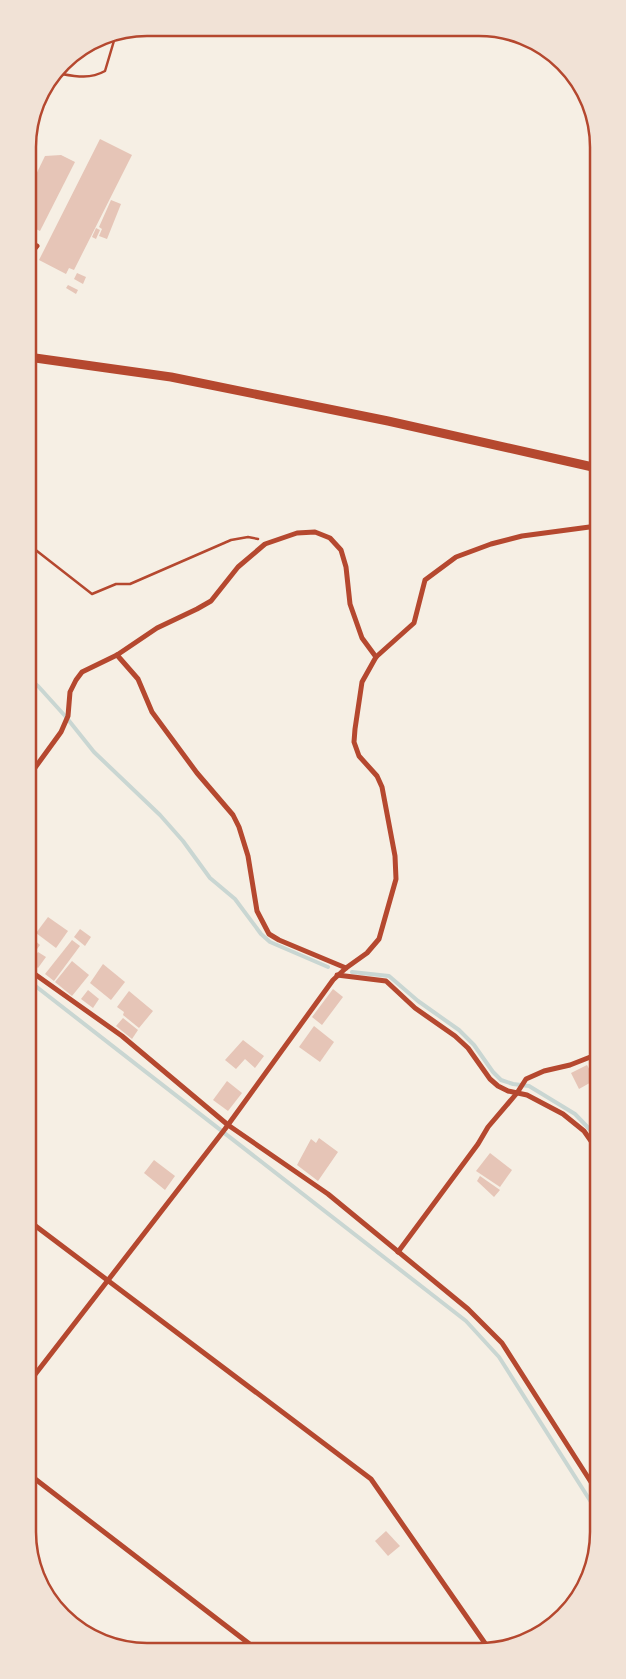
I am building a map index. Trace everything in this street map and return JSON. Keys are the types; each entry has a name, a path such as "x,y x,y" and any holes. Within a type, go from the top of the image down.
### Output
{"street":[{"path":"36,358 188,380 388,421 590,466"},
{"path":"36,1373 227,1127 337,975 367,953 380,939 396,879 396,856 382,787 377,776 359,756 354,742 354,729 362,682 376,657 414,623 425,580 456,557 491,544 522,536 590,527"},
{"path":"36,766 61,732 68,716 70,692 82,672 117,655 157,628 211,601 238,567 265,544 297,533 315,532 330,538 341,550 346,567 350,604 362,638 376,657"},
{"path":"117,655 138,679 152,712 197,773 233,815 239,827 248,856 257,911 269,934 346,968"},
{"path":"36,975 122,1036 227,1127 328,1194 468,1309 502,1343 590,1480"},
{"path":"337,975 386,981 415,1008 468,1048 490,1079 508,1091 519,1091 527,1094 563,1114 584,1132 590,1140"},
{"path":"398,1252 478,1144 488,1127 519,1091 523,1082 544,1071 570,1065 590,1057"},
{"path":"36,1226 370,1479 485,1643"},
{"path":"36,1481 248,1643"}],"path":[{"path":"63,75 84,78 96,76 105,71 114,42"},
{"path":"36,550 92,594 116,584 130,584 231,540 248,537 258,539 265,544"}],"building":[{"path":"100,139 132,155 74,270 69,268 66,274 39,260"},
{"path":"61,155 75,162 40,231 36,229 36,175 45,156"},
{"path":"111,200 121,204 107,239 99,236 102,229 99,227"},
{"path":"96,228 100,230 96,239 92,237"},
{"path":"77,273 86,277 83,284 74,279"},
{"path":"68,285 78,290 76,294 66,288"},
{"path":"48,917 68,931 56,948 36,933"},
{"path":"80,929 91,937 85,946 74,937"},
{"path":"72,940 80,946 54,981 45,974"},
{"path":"36,942 40,945 36,950"},
{"path":"38,952 46,957 38,968 36,966 36,955"},
{"path":"72,961 89,975 72,996 55,982"},
{"path":"103,964 125,982 111,1000 90,983"},
{"path":"333,989 343,997 322,1025 312,1017"},
{"path":"88,990 99,999 93,1008 81,999"},
{"path":"129,991 153,1011 139,1028 123,1015 124,1012 117,1007"},
{"path":"123,1018 138,1030 132,1039 116,1026"},
{"path":"314,1026 334,1042 320,1062 299,1047"},
{"path":"243,1040 264,1056 255,1068 245,1059 236,1069 225,1060"},
{"path":"587,1065 590,1071 590,1083 579,1089 571,1073"},
{"path":"227,1081 242,1093 228,1111 213,1100"},
{"path":"319,1138 338,1152 318,1181 297,1165 311,1139 316,1143"},
{"path":"490,1153 512,1170 500,1187 476,1171"},
{"path":"154,1160 175,1176 165,1190 144,1173"},
{"path":"480,1176 500,1190 494,1197 477,1181"},
{"path":"386,1531 400,1546 388,1556 375,1541"}],"waterway":[{"path":"36,684 66,717 94,752 160,815 183,841 210,878 235,899 261,934 270,942 328,967"},
{"path":"352,972 389,976 418,1001 459,1030 474,1045 501,1080 529,1086 575,1114 590,1130"},
{"path":"36,986 466,1321 499,1357 590,1500"}]}
